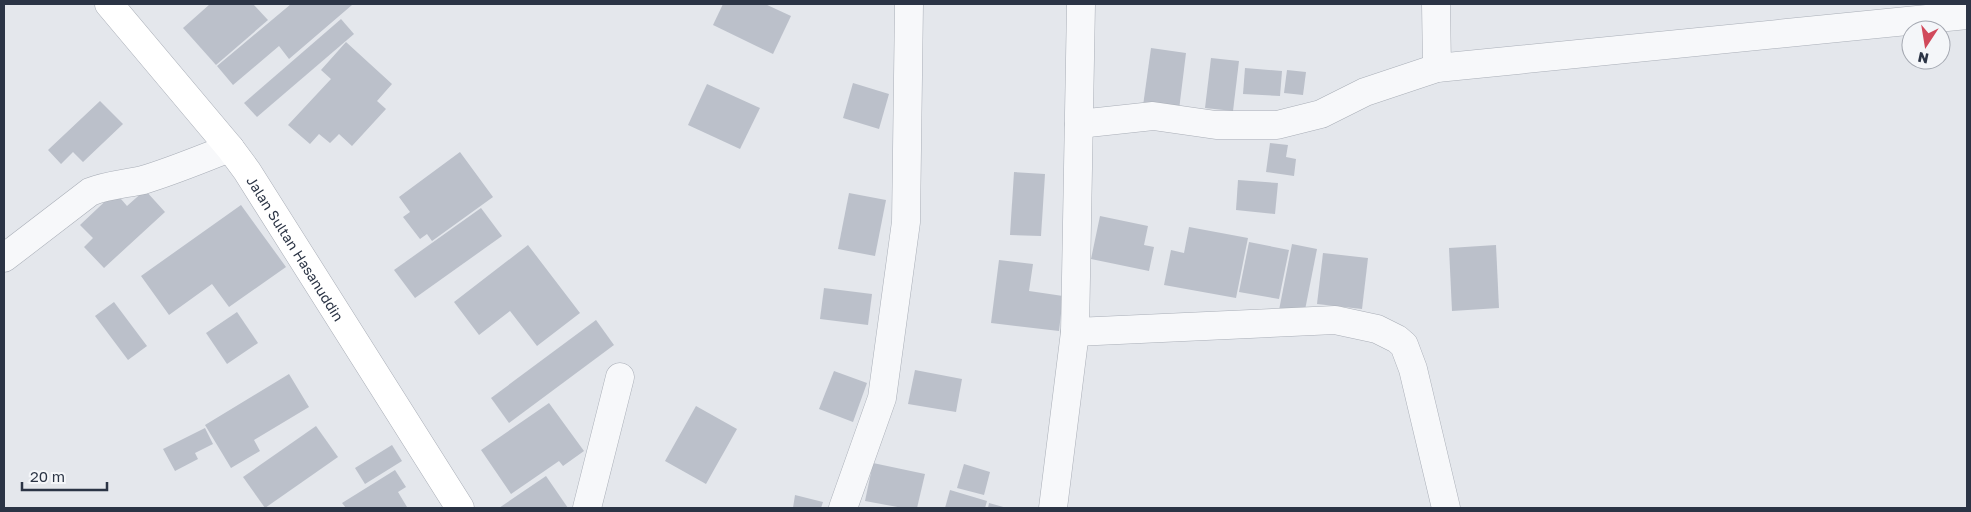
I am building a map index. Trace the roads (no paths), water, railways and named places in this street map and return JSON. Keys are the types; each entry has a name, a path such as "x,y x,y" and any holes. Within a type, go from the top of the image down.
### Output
{"street":[{"name":"Jalan Sultan Hasanuddin","path":"110,4 247,171 460,508"},
{"path":"843,508 882,398 906,222 909,4"},
{"path":"1053,508 1075,332 1081,4"},
{"path":"1436,4 1437,68"},
{"path":"1079,124 1153,116 1216,125 1277,125 1321,114 1365,92 1437,68 1967,15"},
{"path":"4,258 90,192 103,187 168,172 230,148"},
{"path":"1075,332 1335,320 1384,332 1404,345 1413,369 1446,508"},
{"path":"587,508 620,376"}]}
